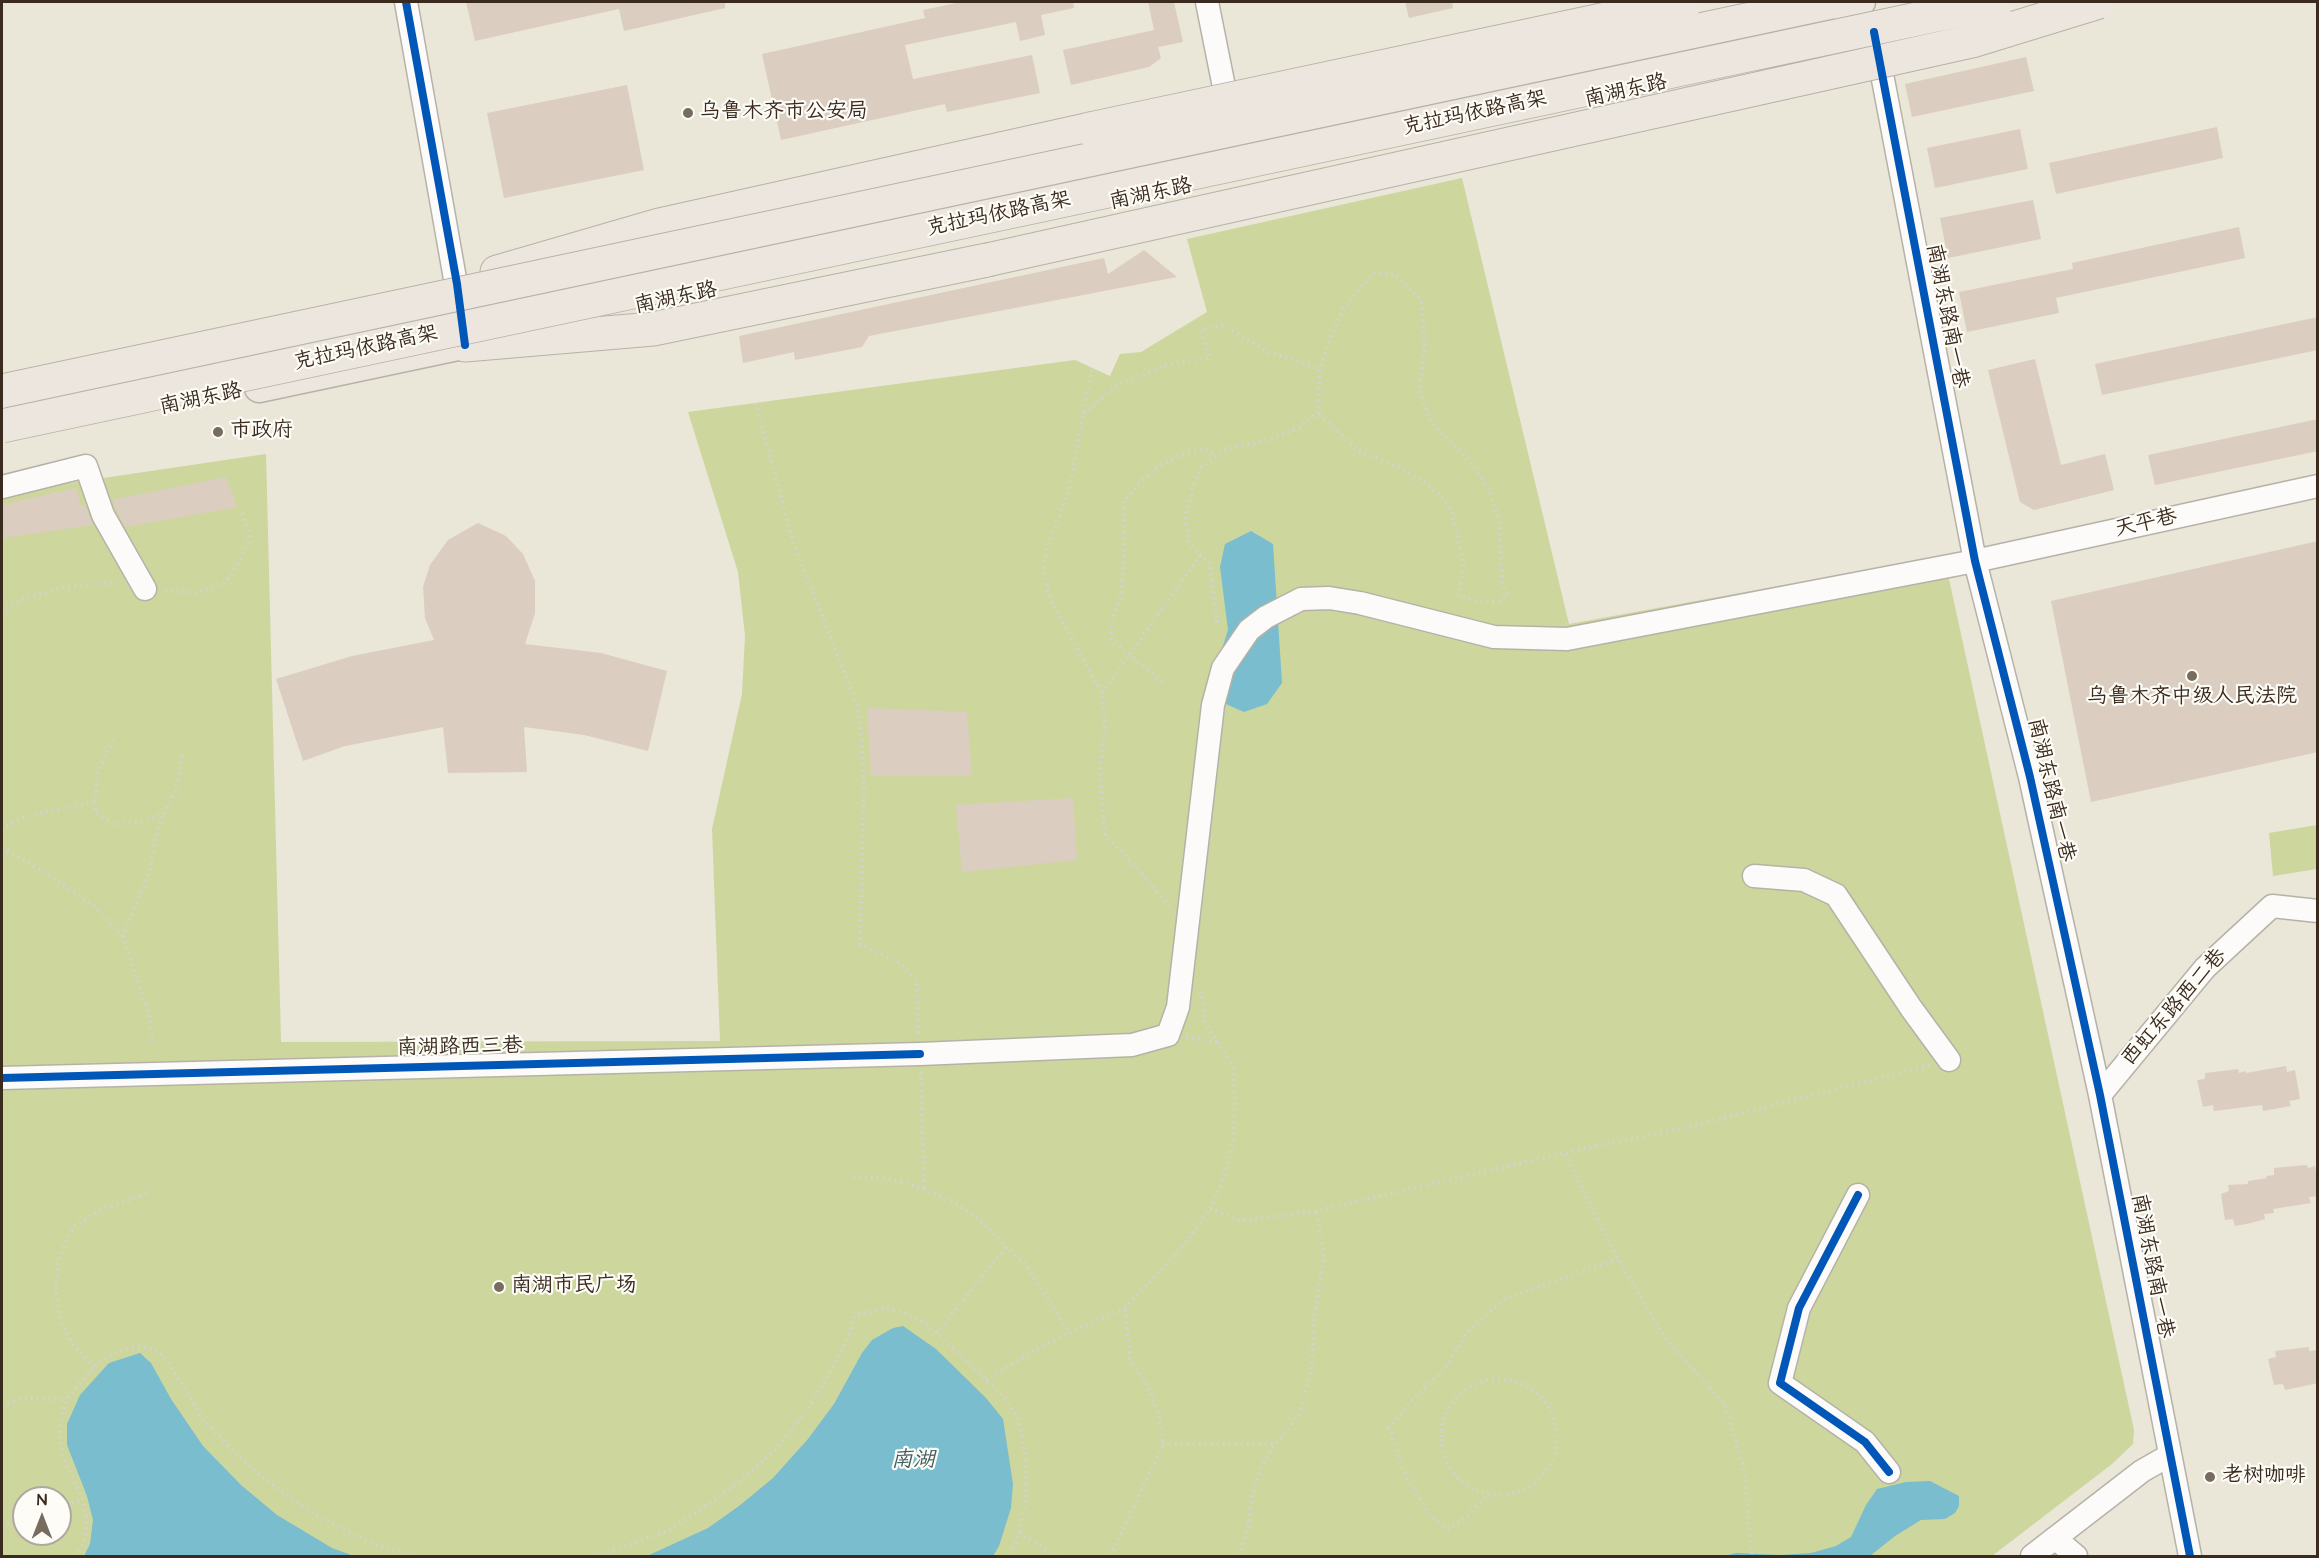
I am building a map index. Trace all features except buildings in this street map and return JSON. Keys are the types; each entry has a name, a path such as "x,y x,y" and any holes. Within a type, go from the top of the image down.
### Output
{"highway":[{"path":"457,284 659,225 1090,129 1686,2"},
{"name":"克拉玛依路高架","path":"2,391 1831,2"},
{"name":"克拉玛依路高架","path":"2,426 1997,2"},
{"path":"465,345 653,329 987,260 1972,41 2099,2"}],"main road":[{"name":"南湖东路","path":"2,391 457,284 1066,165 1234,137 1861,2"},
{"name":"南湖东路","path":"2,442 465,345 1626,92 1874,32 2018,2"}],"street":[{"path":"406,2 457,284 465,345"},
{"path":"1207,2 1234,137"},
{"name":"南湖东路南一巷","path":"1874,32 1975,561 2030,777 2100,1095 2190,1557"},
{"path":"2,487 86,466 103,515 145,589"},
{"name":"天平巷","path":"1168,1035 1178,1007 1213,705 1223,668 1249,630 1266,617 1301,599 1329,598 1360,603 1494,637 1567,639 1975,561 2318,486"},
{"path":"1754,876 1803,880 1836,896 1949,1060"},
{"name":"西虹东路西二巷","path":"2100,1095 2205,968 2272,906 2318,911"},
{"name":"南湖路西三巷","path":"2,1078 920,1054 1132,1045 1168,1035"},
{"path":"1858,1195 1799,1308 1780,1383 1865,1442 1889,1472"},
{"path":"2032,1557 2142,1471 2170,1455"},
{"path":"2055,1538 2076,1557"}],"path":[{"path":"1373,273 1396,275 1421,300 1425,348 1419,389 1431,422 1467,457 1489,489 1498,520 1502,582 1507,594 1500,602 1480,602 1459,596 1464,565 1452,512 1440,494 1405,470 1359,451 1318,413 1320,369 1329,340 1343,309 1373,273"},
{"path":"1083,414 1114,387 1168,364 1210,358 1201,330 1222,325 1269,352 1320,369"},
{"path":"1092,369 1068,490 1046,551 1043,570 1051,601 1102,693 1105,725 1100,774 1106,836 1136,866 1187,929"},
{"path":"756,403 793,542 857,705 864,785 860,944 902,964 917,982 924,1189"},
{"path":"1217,623 1210,562 1189,544 1185,515 1199,469 1227,448 1265,441 1297,429 1318,413"},
{"path":"1162,682 1111,639 1112,622 1121,593 1125,555 1125,502 1138,484 1156,468 1185,453 1205,450 1217,456"},
{"path":"1102,693 1201,554"},
{"path":"113,740 97,772 95,812 113,825 142,821 164,813"},
{"path":"123,937 152,867 153,848 164,813 176,789 182,755"},
{"path":"2,830 21,818 96,801"},
{"path":"2,848 94,906 123,937 149,1014 153,1045"},
{"path":"986,1380 1044,1345 1125,1308 1185,1244 1210,1209 1221,1185 1233,1142 1235,1097 1233,1066 1205,1022 1201,982"},
{"path":"1168,1035 1218,1042"},
{"path":"1210,1209 1240,1221 1316,1211 1685,1128 1949,1060"},
{"path":"1564,1154 1618,1259 1665,1338 1724,1403 1744,1470 1752,1557"},
{"path":"853,1177 875,1177 924,1189 959,1205 1007,1245 1024,1263 1070,1333"},
{"path":"94,1367 73,1344 60,1320 56,1292 57,1265 66,1241 75,1226 99,1211 149,1192"},
{"path":"1240,1557 1250,1523 1252,1496 1261,1467 1299,1415 1311,1372 1315,1311 1324,1256 1316,1211"},
{"path":"937,1333 1007,1245"},
{"path":"1489,1493 1464,1519 1448,1529 1430,1514 1405,1473 1389,1428 1410,1402 1444,1370 1468,1332 1506,1298 1618,1259"},
{"path":"596,1557 670,1530 733,1487 776,1449 807,1410 848,1338 855,1316 887,1308 905,1313 928,1325 1005,1398 1018,1419 1026,1458 1026,1500 1019,1533 1010,1557"},
{"path":"1111,1557 1163,1444 1154,1403 1147,1385 1130,1359 1125,1308"},
{"path":"75,1557 84,1543 87,1521 83,1500 63,1454 59,1429 66,1400 94,1367 114,1353 134,1347 148,1347 164,1356 203,1419 236,1454 275,1486 319,1517 375,1545 412,1557"},
{"path":"1501,1379 1523,1384 1542,1397 1554,1416 1558,1438 1553,1461 1540,1479 1521,1491 1498,1495 1489,1493 1476,1491 1457,1478 1445,1458 1441,1436 1446,1414 1459,1395 1478,1383 1501,1379"},
{"path":"2,1405 22,1398 66,1400"},
{"path":"1163,1444 1276,1444"},
{"path":"72,1503 83,1500"},
{"path":"1019,1533 1057,1557"}],"green space":[{"path":"1462,178 1569,624 1944,556 2134,1430 2133,1444 2112,1464 1992,1556 2,1556 2,493 266,454 281,1042 720,1041 712,829 742,694 745,636 738,572 688,412 1075,360 1110,376 1120,354 1141,352 1207,312 1187,239"},
{"path":"2317,825 2317,869 2273,876 2269,833"}],"water":[{"path":"1251,531 1273,544 1282,683 1267,704 1244,712 1219,701 1214,674 1228,630 1220,567 1225,544"},
{"name":"南湖","path":"903,1326 936,1349 986,1398 1003,1419 1013,1484 1011,1508 999,1546 993,1556 647,1556 708,1528 773,1478 808,1439 834,1404 862,1353 872,1340 893,1328"},
{"path":"140,1353 151,1363 171,1399 203,1446 241,1485 277,1515 332,1548 354,1556 84,1556 90,1544 93,1520 87,1496 67,1445 67,1424 80,1395 109,1363"},
{"path":"1930,1481 1959,1496 1959,1506 1955,1513 1945,1519 1921,1520 1895,1536 1870,1556 1724,1556 1736,1553 1780,1555 1811,1553 1836,1546 1851,1537 1866,1505 1877,1489 1906,1482"}],"cycle path":[{"path":"406,2 457,284 465,345"},
{"path":"1874,32 1975,561 2030,777 2100,1095 2190,1556"},
{"path":"2,1078 920,1054"},
{"path":"1858,1195 1799,1308 1780,1383 1865,1442 1889,1472"}],"place":[{"name":"乌鲁木齐市公安局","path":"688,113"},
{"name":"市政府","path":"218,432"},
{"name":"乌鲁木齐中级人民法院","path":"2192,676"},
{"name":"南湖市民广场","path":"499,1287"},
{"name":"老树咖啡","path":"2210,1477"}]}
